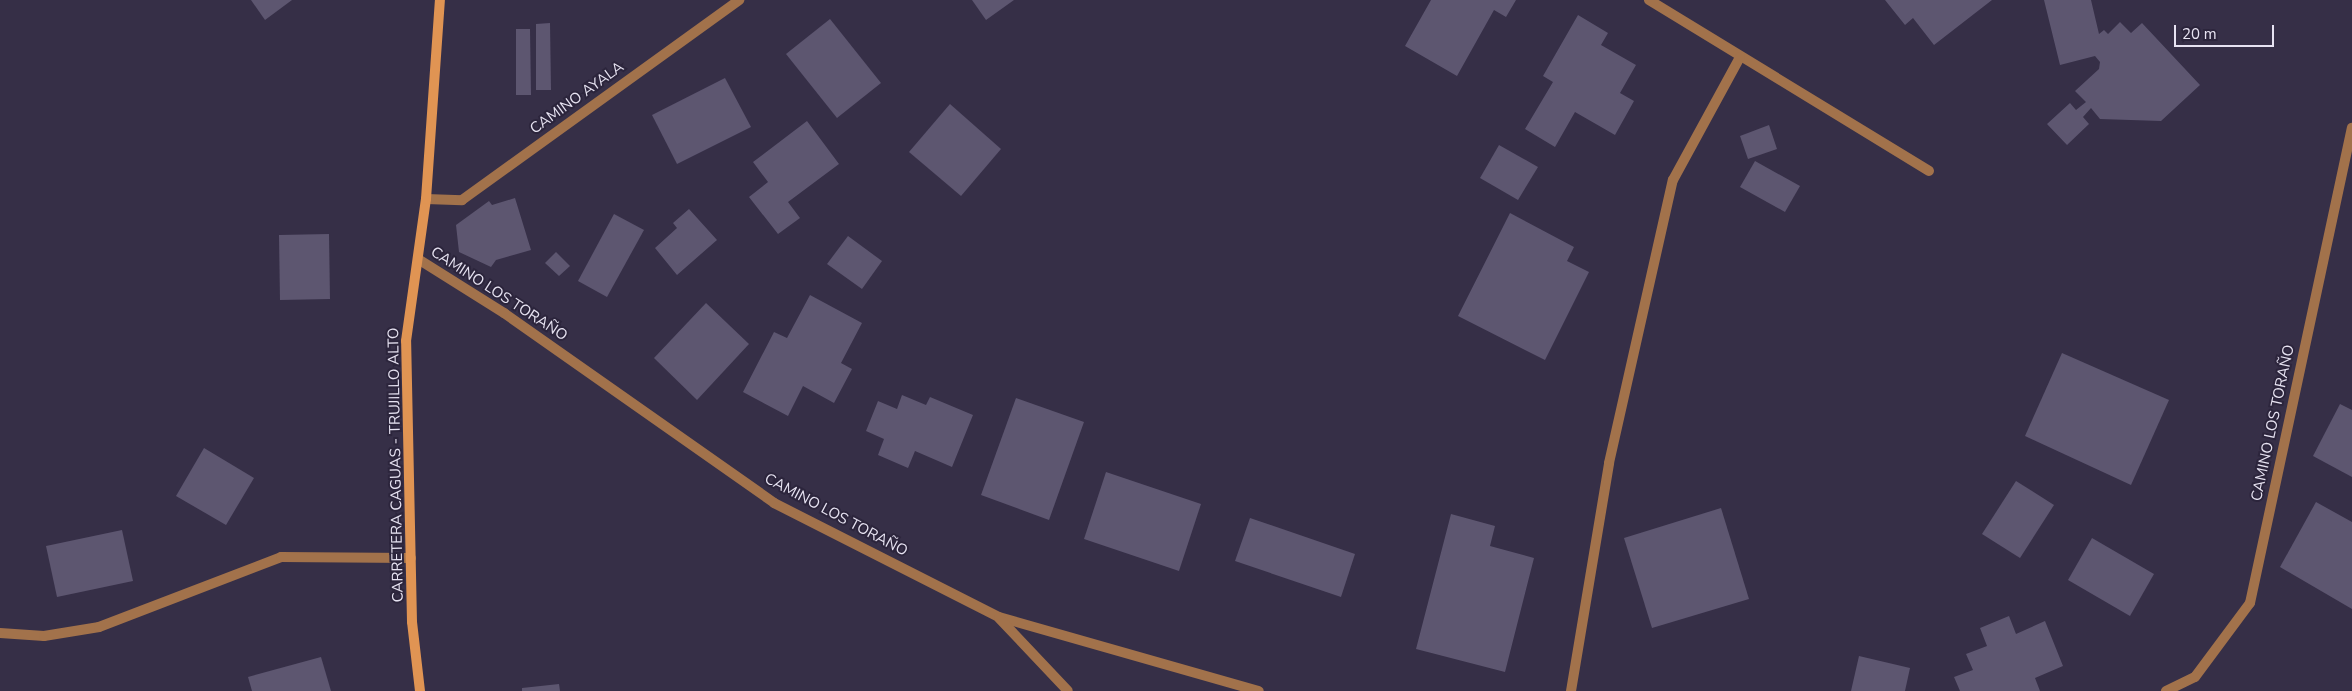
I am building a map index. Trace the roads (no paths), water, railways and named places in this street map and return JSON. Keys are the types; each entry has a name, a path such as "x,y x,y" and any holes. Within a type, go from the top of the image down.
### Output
{"street":[{"name":"CARRETERA CAGUAS - TRUJILLO ALTO","path":"420,691 411,558 406,341 426,200 440,0"},
{"name":"CAMINO AYALA","path":"426,200 462,200 739,0"},
{"path":"1649,0 1929,171"},
{"path":"1571,691 1609,464 1673,180 1740,56"},
{"name":"CAMINO LOS TORAÑO","path":"2166,691 2195,677 2250,602 2352,128"},
{"name":"CAMINO LOS TORAÑO","path":"418,259 504,312 774,503 999,617 1260,691"},
{"path":"0,633 44,636 99,626 281,557 411,558"},
{"path":"999,617 1068,691"}]}
